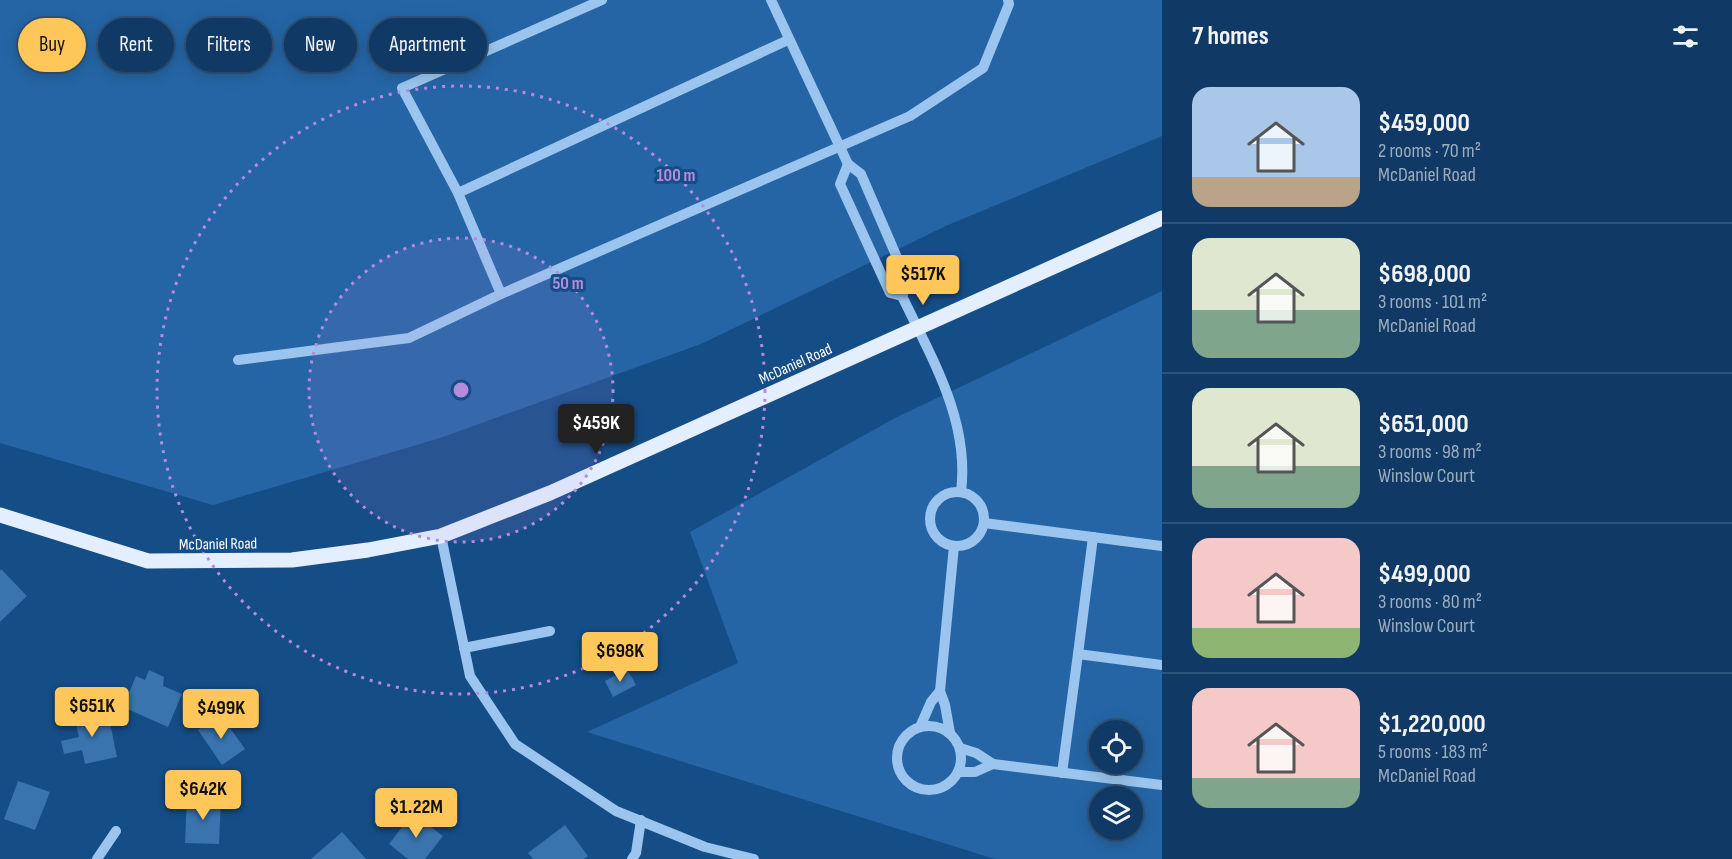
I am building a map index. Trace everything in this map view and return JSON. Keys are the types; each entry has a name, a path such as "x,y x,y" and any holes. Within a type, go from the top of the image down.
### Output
{"main road":[{"name":"McDaniel Road","path":"0,515 148,561 292,560 368,550 441,536 550,493 1162,219"}],"street":[{"path":"501,294 458,193 402,87 602,0"},
{"path":"771,0 838,145 848,164 861,174 908,283 902,296"},
{"path":"238,360 409,338 501,294 838,145 910,116 983,68 1009,4 1008,0"},
{"path":"458,193 788,40"},
{"path":"848,164 840,184 890,293 902,296 919,328 956,417 964,466 961,492"},
{"path":"961,492 975,498 980,505 984,523 976,539 968,544 954,546 937,537 930,522 931,513 940,498 961,492"},
{"path":"984,523 1162,546"},
{"path":"441,536 470,676 515,744 616,811 705,847 754,859"},
{"path":"1062,773 1093,537"},
{"path":"950,733 931,726 920,727 911,731 898,748 899,769 904,779 912,786 933,790 952,780 961,762 960,748 950,733 940,691 954,546"},
{"path":"464,648 550,631"},
{"path":"1078,654 1162,665"},
{"path":"920,727 931,702 940,691"},
{"path":"960,748 976,753 993,764 1162,785"},
{"path":"958,772 975,772 993,764"},
{"path":"632,859 636,852 641,820"},
{"path":"97,859 116,831"}],"shaded area":[{"path":"0,0 1162,0 1162,136 948,225 701,344 440,438 213,505 0,443"},
{"path":"1162,291 1162,859 995,859 587,732 738,663 690,532 895,418"}],"building":[{"path":"1,569 27,596 0,622 0,571"},
{"path":"627,669 636,685 613,697 605,681"},
{"path":"149,670 164,677 163,686 182,694 168,727 123,707 136,676 145,680"},
{"path":"99,709 102,720 109,718 117,757 85,764 82,750 64,754 61,741 79,737 74,715"},
{"path":"220,714 245,749 222,765 198,730"},
{"path":"18,781 50,792 35,830 4,819"},
{"path":"187,798 221,799 219,844 185,843"},
{"path":"413,813 443,836 425,859 408,859 389,844"},
{"path":"565,825 588,856 584,859 533,859 528,853"},
{"path":"342,832 366,859 311,859"}]}
